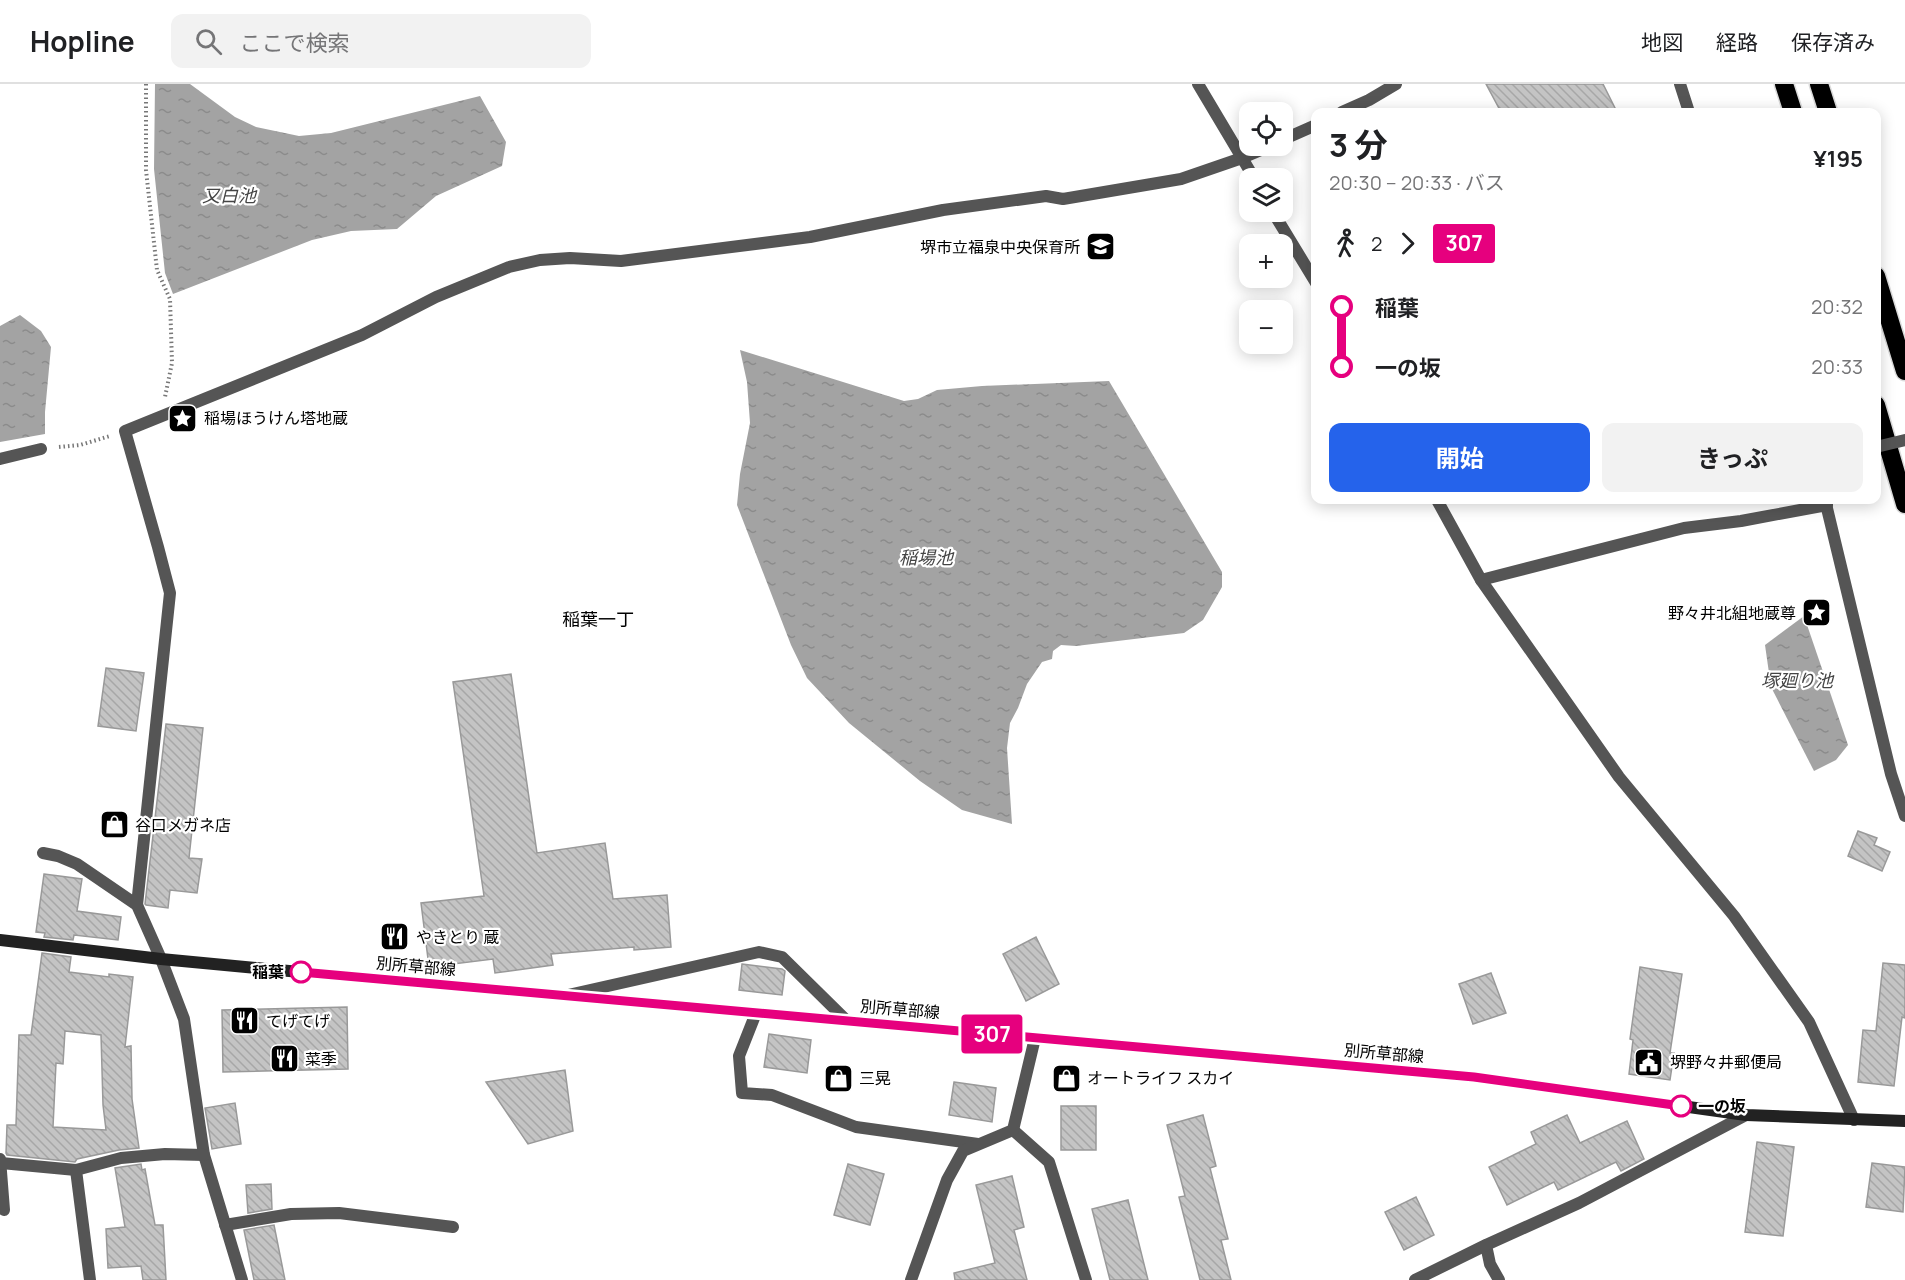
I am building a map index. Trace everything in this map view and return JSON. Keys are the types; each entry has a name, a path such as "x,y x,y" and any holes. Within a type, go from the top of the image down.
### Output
{"highway":[{"path":"1784,84 1791,108"},
{"path":"1819,84 1827,108"},
{"path":"1881,292 1905,371"},
{"path":"1881,422 1905,504"}],"main road":[{"name":"別所草部線","path":"0,940 161,959 1474,1077 1746,1115 1905,1121"}],"street":[{"path":"1198,84 1248,168"},
{"path":"1351,108 1396,84"},
{"path":"1680,84 1688,108"},
{"path":"1293,135 1311,127"},
{"path":"136,905 170,593 125,431 362,335 436,297 509,267 540,260 570,258 621,261 810,237 943,210 1046,196 1063,199 1181,179 1248,156"},
{"path":"1279,222 1311,275"},
{"path":"1881,446 1905,440"},
{"path":"0,459 41,449"},
{"path":"1439,504 1481,580 1618,777 1734,916 1809,1022 1854,1120"},
{"path":"1481,580 1684,528 1741,521 1817,504"},
{"path":"1826,504 1891,774 1905,816"},
{"path":"43,853 77,864 136,905 161,959 184,1019 204,1155 242,1280"},
{"path":"563,996 759,951 782,957 846,1021"},
{"path":"756,1013 740,1056 742,1093 772,1095 856,1126 978,1144"},
{"path":"1013,1130 1035,1038"},
{"path":"1415,1280 1429,1276 1486,1245 1579,1203 1746,1115"},
{"path":"911,1280 947,1180 963,1151 1013,1130"},
{"path":"1013,1130 1049,1162 1086,1280"},
{"path":"4,1210 1,1161 76,1170 121,1158 165,1154 204,1155"},
{"path":"76,1170 90,1280"},
{"path":"225,1226 291,1214 339,1213 453,1227"},
{"path":"1486,1245 1490,1264 1499,1280"}],"path":[{"path":"146,84 146,170 153,237 157,270 170,299 172,363 161,417"},
{"path":"41,449 80,445 125,431"}],"water":[{"name":"又白池","path":"155,84 190,84 235,117 256,127 299,136 331,133 480,96 506,142 502,166 436,196 397,229 351,231 312,240 173,294 165,273 154,169"},
{"path":"20,315 41,331 51,347 45,434 0,442 0,326"},
{"name":"稲場池","path":"740,350 904,401 918,399 937,390 1109,381 1222,572 1222,587 1203,620 1184,633 1076,646 1061,645 1053,651 1052,659 1042,662 1027,684 1010,723 1007,748 1012,824 962,810 920,781 849,723 807,678 791,645 737,505 740,474 750,423 747,382"},
{"name":"塚廻り池","path":"1804,616 1848,745 1836,760 1814,771 1771,687 1765,645"}],"building":[{"path":"1486,84 1603,84 1615,108 1499,108"},
{"path":"106,668 144,673 136,731 98,726"},
{"path":"511,674 537,853 605,843 613,899 667,895 671,947 634,950 634,947 551,954 553,965 495,973 493,959 429,967 421,903 484,896 453,682"},
{"path":"166,724 203,728 189,858 202,859 197,893 170,890 168,908 145,904"},
{"path":"1858,831 1877,838 1874,845 1890,852 1882,871 1848,856"},
{"path":"44,874 82,879 77,911 121,917 118,940 74,935 73,940 44,937 45,933 36,932"},
{"path":"1036,937 1059,984 1026,1001 1003,954"},
{"path":"42,953 71,957 69,972 109,977 109,974 133,977 125,1047 131,1046 132,1099 139,1148 77,1159 75,1162 7,1155 7,1125 16,1125 19,1035 31,1035","holes":["65,1031 101,1035 106,1130 53,1127 56,1063 63,1064"]},
{"path":"1883,963 1905,965 1905,1018 1902,1017 1894,1086 1858,1082 1863,1030 1876,1031"},
{"path":"742,964 785,971 782,995 739,990"},
{"path":"1640,967 1682,974 1670,1053 1674,1053 1670,1080 1629,1074 1633,1040 1630,1039"},
{"path":"1491,973 1506,1013 1473,1024 1459,984"},
{"path":"347,1007 348,1069 223,1072 222,1010"},
{"path":"769,1034 811,1040 807,1073 764,1067"},
{"path":"565,1070 573,1131 528,1144 486,1082"},
{"path":"954,1082 996,1088 992,1122 949,1115"},
{"path":"235,1103 241,1144 212,1149 205,1108"},
{"path":"1061,1106 1096,1106 1096,1150 1061,1150"},
{"path":"1203,1115 1216,1166 1210,1168 1228,1239 1221,1240 1231,1280 1200,1280 1179,1197 1185,1196 1167,1125"},
{"path":"1567,1115 1580,1143 1627,1121 1644,1159 1621,1171 1616,1162 1558,1190 1554,1182 1507,1205 1489,1167 1536,1144 1531,1132"},
{"path":"1757,1142 1794,1147 1783,1236 1745,1232"},
{"path":"1872,1163 1905,1167 1903,1212 1866,1207"},
{"path":"141,1164 142,1170 145,1169 155,1225 163,1225 166,1280 143,1280 141,1266 108,1268 106,1229 125,1227 115,1168"},
{"path":"848,1164 884,1174 870,1225 834,1215"},
{"path":"1012,1176 1024,1227 1014,1230 1027,1280 955,1280 954,1273 995,1263 976,1185"},
{"path":"271,1184 272,1209 248,1213 246,1185"},
{"path":"1416,1197 1434,1235 1404,1250 1385,1212"},
{"path":"1128,1200 1148,1280 1110,1280 1092,1209"},
{"path":"274,1225 285,1280 254,1280 244,1230"}],"bus line":[{"name":"307","path":"301,972 1474,1077 1681,1106"}],"place":[{"name":"堺市立福泉中央保育所","path":"1101,247"},
{"name":"稲場ほうけん塔地蔵","path":"183,418"},
{"name":"野々井北組地蔵尊","path":"1817,613"},
{"name":"谷口メガネ店","path":"114,825"},
{"name":"やきとり 蔵","path":"395,937"},
{"name":"稲葉","path":"301,972"},
{"name":"てげてげ","path":"245,1021"},
{"name":"菜季","path":"284,1059"},
{"name":"堺野々井郵便局","path":"1649,1062"},
{"name":"三晃","path":"838,1078"},
{"name":"オートライフ スカイ","path":"1066,1078"},
{"name":"一の坂","path":"1681,1106"}],"district":[{"name":"稲葉一丁","path":"598,619"}]}
